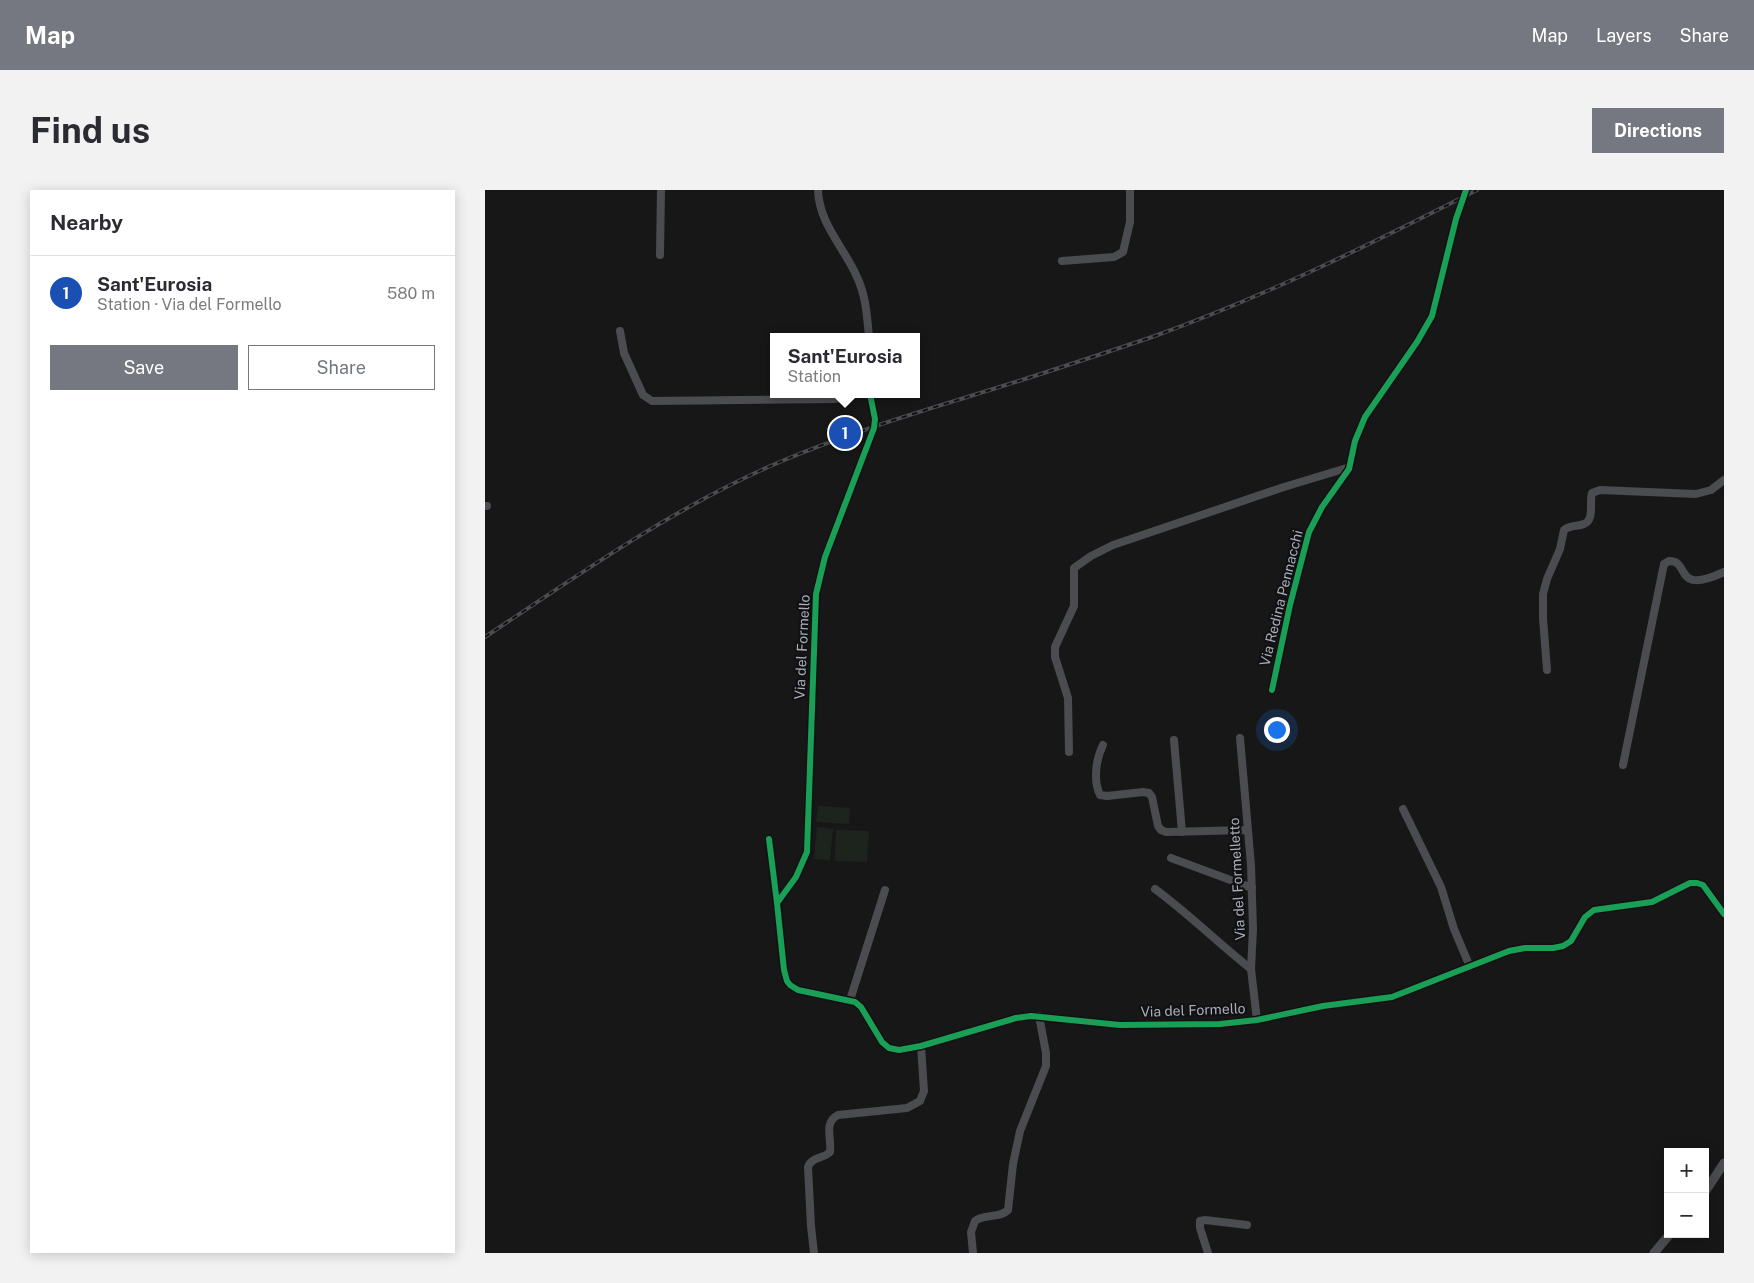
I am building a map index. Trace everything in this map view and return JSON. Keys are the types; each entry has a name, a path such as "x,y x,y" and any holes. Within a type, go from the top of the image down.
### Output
{"street":[{"path":"660,255 661,190"},
{"path":"818,190 823,215 863,290 869,333"},
{"path":"1062,261 1114,257 1123,252 1130,222 1130,190"},
{"name":"Via Redina Pennacchi","path":"1272,690 1290,605 1307,539 1321,509 1350,466 1354,445 1365,417 1417,342 1432,316 1456,219 1466,190"},
{"path":"620,331 623,353 643,395 652,402 841,398"},
{"name":"Via del Formello","path":"777,903 796,877 807,852 816,594 826,553 874,430 875,421 871,398"},
{"path":"1069,752 1068,698 1055,653 1057,642 1075,606 1073,574 1075,567 1113,545 1350,466"},
{"path":"1547,670 1543,609 1545,586 1560,549 1565,530 1569,526 1583,525 1589,521 1593,493 1600,490 1696,494 1711,490 1724,480"},
{"path":"1623,765 1664,564 1669,560 1677,562 1686,578 1693,581 1704,580 1724,572"},
{"name":"Via del Formelletto","path":"1239,738 1249,830 1253,929 1251,969 1257,1020"},
{"path":"1175,740 1182,832"},
{"path":"1103,745 1097,764 1098,790 1100,795 1149,793 1152,797 1160,829 1166,832 1249,830"},
{"path":"1403,810 1442,889 1454,929 1470,968"},
{"path":"769,839 783,970 788,984 794,988 805,992 851,1000 885,890"},
{"path":"1171,858 1252,888"},
{"name":"Via del Formello","path":"851,1000 861,1007 881,1040 888,1047 899,1050 921,1046 1016,1018 1039,1016 1112,1025 1224,1024 1257,1020 1323,1006 1387,998 1514,950 1561,947 1571,941 1587,915 1594,910 1652,902 1690,883 1699,883 1705,887 1724,914"},
{"path":"1155,889 1185,911 1215,941 1251,969"},
{"path":"973,1253 971,1232 975,1221 983,1216 1003,1214 1008,1210 1018,1141 1026,1115 1046,1066 1046,1053 1039,1016"},
{"path":"815,1253 811,1226 808,1167 814,1159 827,1155 830,1152 829,1128 831,1121 836,1116 842,1114 907,1108 920,1101 924,1091 921,1046"},
{"path":"1709,1186 1724,1163"},
{"path":"1208,1253 1200,1228 1200,1221 1247,1225"},
{"path":"1654,1253 1667,1238"}],"shaded area":[{"path":"818,806 850,808 849,824 816,822"},
{"path":"817,827 833,829 830,860 814,859"},
{"path":"836,830 869,831 867,862 835,861"}],"railway":[{"path":"485,637 593,565 704,498 782,461 872,427 1082,361 1194,321 1317,269 1477,190"}],"cycle path":[{"path":"1272,690 1290,605 1309,532 1322,507 1349,469 1355,441 1365,417 1417,342 1432,316 1456,219 1466,190"},
{"path":"777,903 796,877 807,852 816,594 825,557 874,428 875,419 871,398"},
{"path":"769,839 784,970 787,981 798,990 855,1002 861,1007 882,1042 889,1048 899,1050 921,1046 1016,1018 1031,1016 1120,1025 1220,1024 1257,1020 1323,1006 1392,997 1509,951 1525,948 1563,946 1571,941 1585,917 1594,910 1652,902 1690,883 1703,885 1724,914"}],"place":[{"name":"Sant'Eurosia","path":"845,433"}]}
